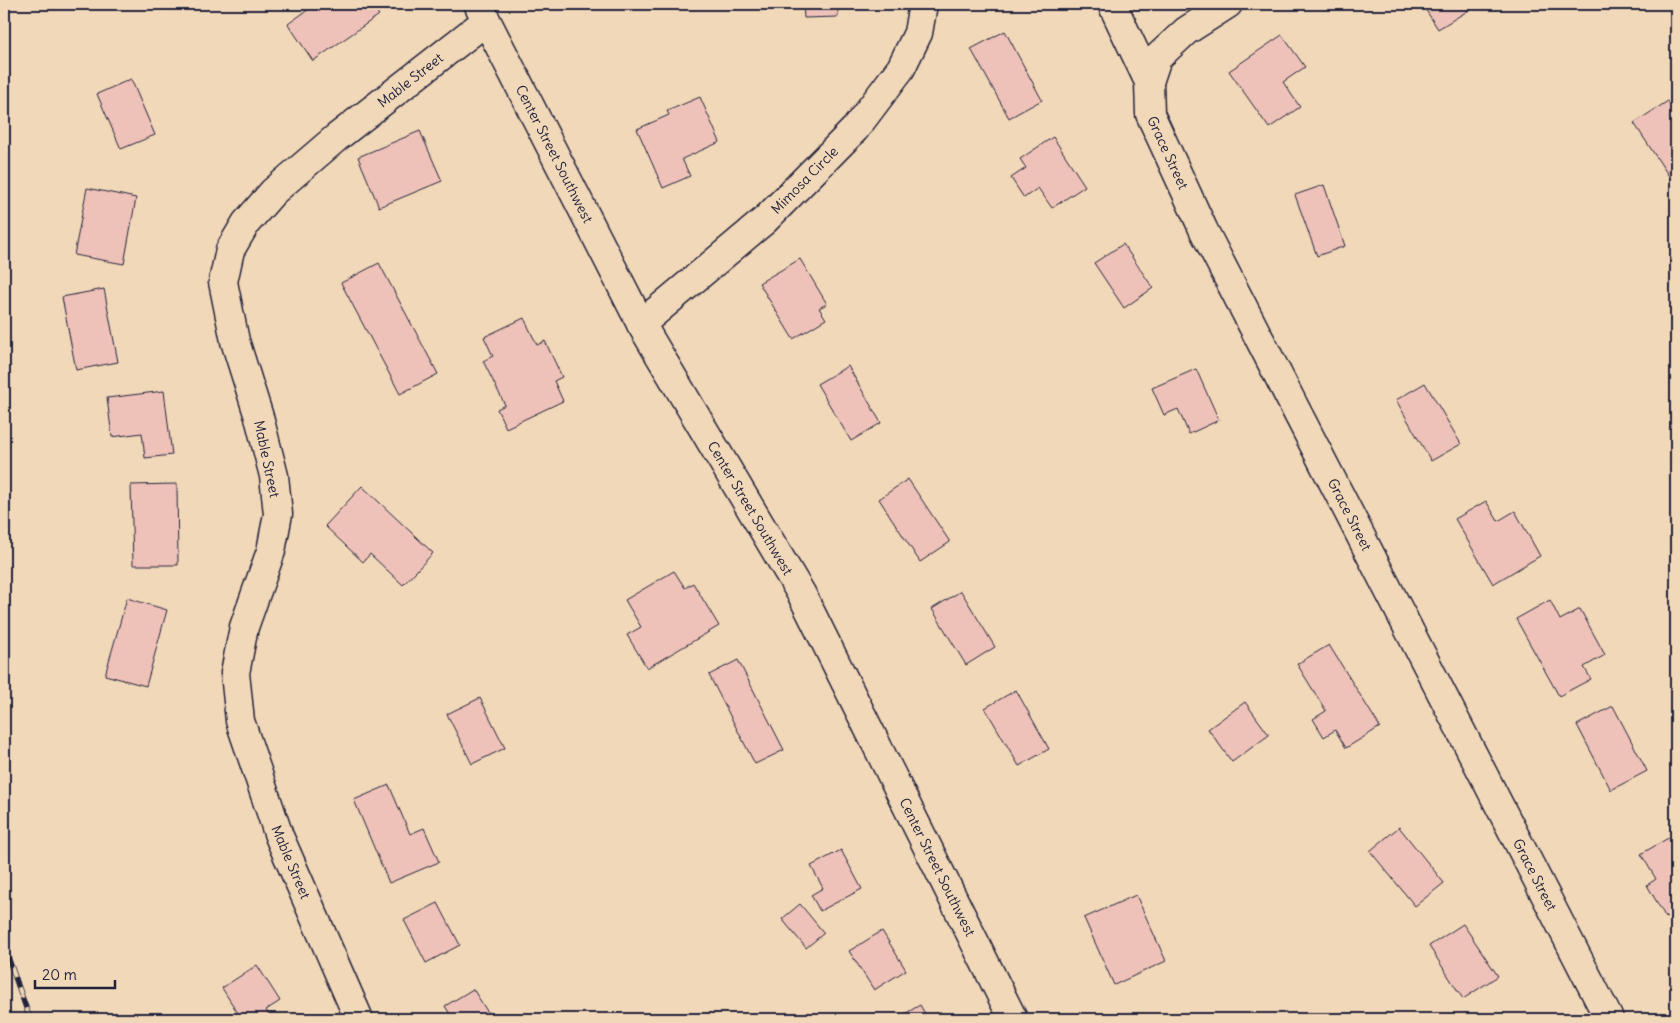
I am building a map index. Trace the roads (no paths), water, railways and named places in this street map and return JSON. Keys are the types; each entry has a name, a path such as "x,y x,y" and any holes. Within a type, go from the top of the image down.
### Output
{"street":[{"name":"Mimosa Circle","path":"641,324 765,220 855,129 901,68 918,33 923,4"},
{"name":"Grace Street","path":"1112,4 1149,82 1150,114 1204,231 1609,1019"},
{"path":"1149,82 1157,58 1186,32 1228,4"},
{"name":"Center Street Southwest","path":"482,12 641,324 802,595 1013,1019"},
{"name":"Mable Street","path":"359,1019 279,836 240,721 235,673 244,627 271,551 278,514 274,476 259,416 235,341 223,282 230,250 246,223 273,192 482,12"}],"railway":[{"path":"4,946 30,1019"},
{"path":"4,1004 9,1019"}]}
